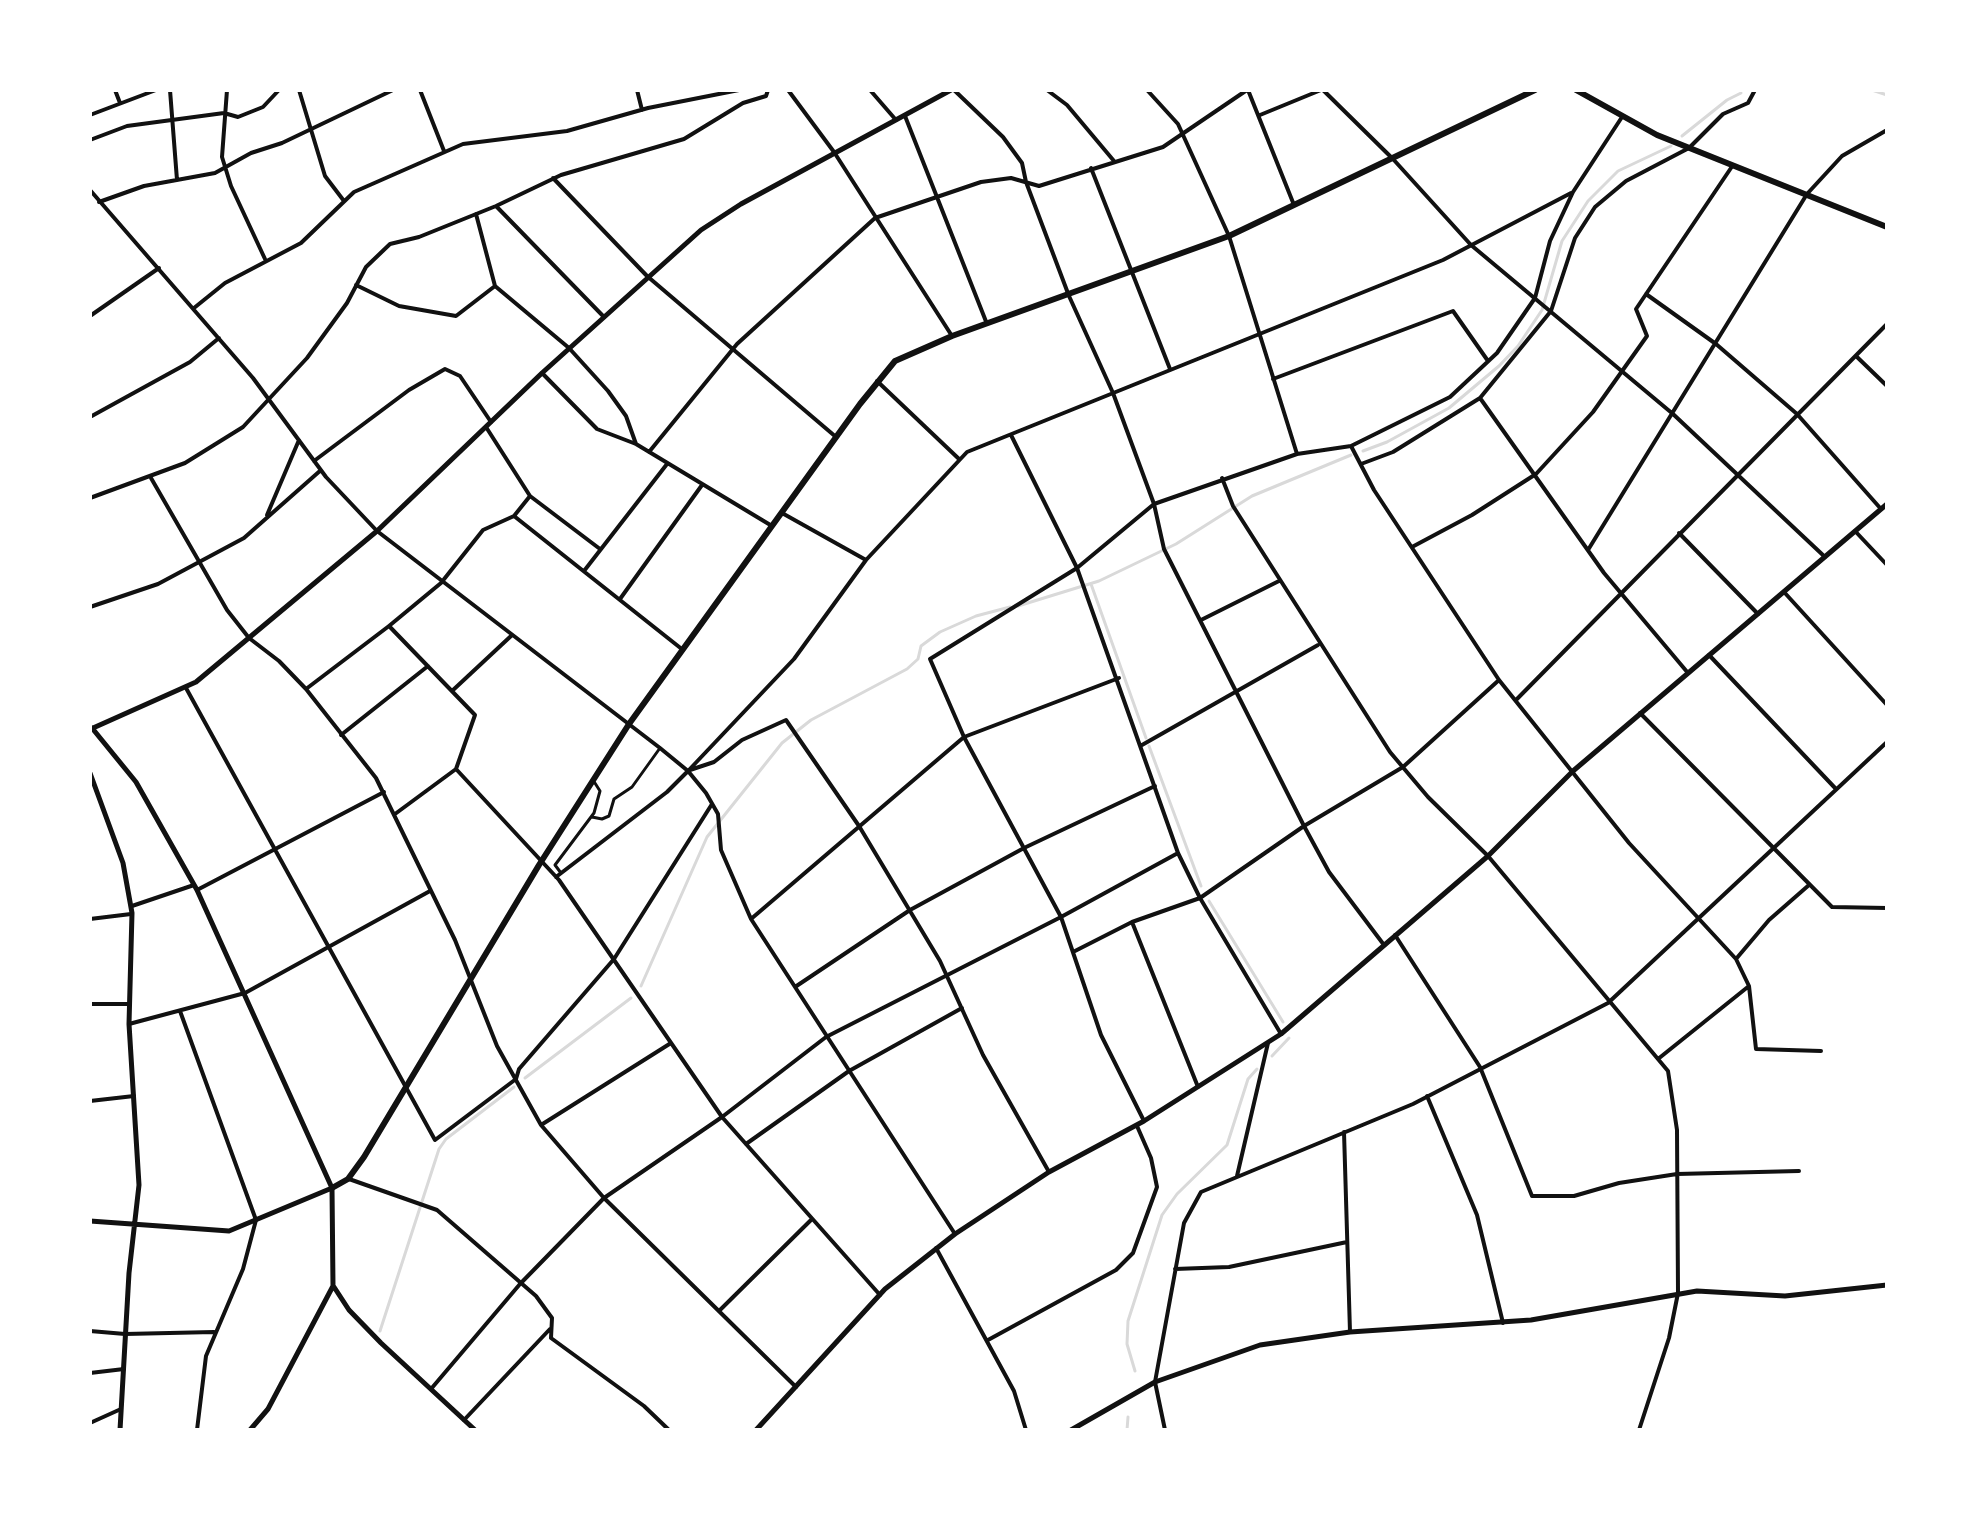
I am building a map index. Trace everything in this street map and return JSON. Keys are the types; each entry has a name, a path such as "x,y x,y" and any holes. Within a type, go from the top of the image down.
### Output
{"main road":[{"path":"332,1188 348,1179 541,861 629,724 877,381 905,355 1229,236 1535,90"},
{"path":"1576,90 1622,117 1689,148 1887,227"}],"street":[{"path":"115,90 120,103"},
{"path":"90,115 156,90"},
{"path":"170,90 177,180"},
{"path":"227,90 224,168 265,259"},
{"path":"90,140 127,126 224,113 238,117 263,107 279,90"},
{"path":"299,90 325,176 344,201"},
{"path":"99,202 144,186 215,173 251,153 393,90"},
{"path":"420,90 444,152"},
{"path":"637,90 642,110"},
{"path":"194,308 225,283 265,259 301,243 354,192 463,144 567,131 642,110 739,90"},
{"path":"90,498 151,478 220,445 270,401 307,358 366,267 390,244 496,206 553,178 684,139 743,103 766,96 768,90"},
{"path":"788,90 834,152 952,336"},
{"path":"870,90 896,120"},
{"path":"250,1430 268,1409 333,1286 332,1188 195,888 136,782 91,727 186,688 249,638 377,531 647,276 725,213 952,90 1003,137 1022,163 1026,182 1069,296 1113,393 1154,504 1164,549 1329,872 1384,945"},
{"path":"1047,90 1067,105 1114,161"},
{"path":"1147,90 1178,124 1229,236 1297,454"},
{"path":"649,452 733,349 875,218 981,182 1011,178 1039,186 1163,147 1248,90 1294,205"},
{"path":"1260,115 1322,90 1393,159 1471,245 1673,414 1825,557"},
{"path":"1361,465 1393,452 1480,398 1551,311 1575,238 1595,207 1626,181 1689,148 1723,114 1748,103 1755,90"},
{"path":"905,116 987,324"},
{"path":"1144,1121 1101,1035 1061,917 964,737 930,659 1077,568 1154,504 1297,454 1351,446 1450,397 1489,361 1535,298 1550,241 1573,192 1622,117"},
{"path":"1588,550 1807,194 1842,156 1887,130"},
{"path":"1412,547 1472,515 1534,474 1593,412 1647,336 1636,309 1733,165"},
{"path":"1091,168 1170,369"},
{"path":"553,178 647,276 836,437"},
{"path":"90,190 194,308 270,401 321,470 377,531 688,771 718,814 721,850 751,919 955,1234"},
{"path":"556,877 667,792 688,771 794,659 866,560 967,452 1258,332 1443,260 1573,192"},
{"path":"496,206 604,317"},
{"path":"476,214 495,286 569,348 626,416 636,444"},
{"path":"90,316 159,268"},
{"path":"356,285 399,306 456,316 495,286"},
{"path":"756,1430 880,1295 936,1248 1049,1172 1144,1121 1281,1034 1488,856 1573,771 1884,507 1797,414 1716,344 1646,294"},
{"path":"1273,379 1453,311 1489,361"},
{"path":"1516,700 1887,324"},
{"path":"90,417 190,362 219,338"},
{"path":"1856,356 1887,386"},
{"path":"314,461 409,390 445,369 460,376 530,496 601,549"},
{"path":"542,373 597,429 636,444 772,526"},
{"path":"877,381 959,459"},
{"path":"1480,398 1588,550 1688,673"},
{"path":"1011,435 1077,568 1119,678 1178,853 1200,898 1281,1034"},
{"path":"266,518 299,440"},
{"path":"1351,446 1412,547 1499,680 1629,843 1736,959 1749,986 1756,1049 1821,1051"},
{"path":"584,571 667,464"},
{"path":"90,607 158,584 244,538 321,470"},
{"path":"151,478 227,610 249,638 279,661 306,689 384,792 455,940 497,1046 541,1125 604,1198 796,1387"},
{"path":"1222,478 1233,506 1318,645 1403,767 1488,856 1668,1071 1677,1130 1678,1293 1669,1338 1639,1430"},
{"path":"620,599 702,485"},
{"path":"306,689 441,583 483,530 514,516 530,496"},
{"path":"782,513 866,560"},
{"path":"514,516 683,650"},
{"path":"1855,531 1887,565"},
{"path":"1679,533 1758,614"},
{"path":"1201,620 1279,581"},
{"path":"1784,592 1887,705"},
{"path":"389,626 475,715 456,769 395,814"},
{"path":"452,691 511,636"},
{"path":"1142,745 1318,645"},
{"path":"1709,655 1836,789"},
{"path":"341,735 428,666"},
{"path":"751,919 964,737 1119,678"},
{"path":"1073,952 1132,922 1200,898 1304,826 1403,767 1499,680"},
{"path":"186,688 435,1140 516,1079 519,1069 614,959 712,803"},
{"path":"1640,713 1832,907 1887,908"},
{"path":"688,771 714,762 742,740 786,720 859,826 910,910 947,975 983,1055 1049,1172"},
{"path":"1165,1430 1155,1382 1184,1223 1201,1192 1427,1096 1608,1003 1887,742"},
{"path":"592,817 602,819 609,816 614,799 632,787 660,748"},
{"path":"456,769 556,877 722,1117 880,1295"},
{"path":"90,773 116,842 132,906 129,1024 139,1162 120,1430"},
{"path":"561,873 555,865 592,817 600,791 593,780"},
{"path":"794,988 910,910 1024,848 1155,786"},
{"path":"132,906 195,888 384,792"},
{"path":"431,1389 520,1284 604,1198 722,1117 826,1037 1061,917 1178,853"},
{"path":"1736,959 1769,920 1809,885"},
{"path":"129,1024 245,993 430,891"},
{"path":"90,919 132,913"},
{"path":"1132,922 1198,1087"},
{"path":"1395,935 1480,1067 1532,1196 1574,1196 1619,1183 1677,1174 1799,1171"},
{"path":"1658,1060 1749,986"},
{"path":"90,1004 129,1004"},
{"path":"746,1144 849,1071 962,1008"},
{"path":"180,1011 256,1220 243,1269 214,1332 203,1371 197,1430"},
{"path":"541,1125 671,1043"},
{"path":"1237,1176 1268,1043"},
{"path":"90,1101 134,1096"},
{"path":"1427,1096 1477,1215 1503,1323"},
{"path":"988,1340 1116,1270 1129,1259 1157,1187 1151,1158 1136,1125"},
{"path":"1344,1132 1350,1332"},
{"path":"348,1179 437,1210 536,1296 552,1318 551,1338 644,1406 669,1430"},
{"path":"90,1221 219,1232 236,1230 332,1188"},
{"path":"720,1310 812,1219"},
{"path":"1175,1269 1229,1267 1347,1242"},
{"path":"936,1248 988,1340 1019,1403 1026,1430"},
{"path":"1071,1430 1155,1382 1260,1345 1350,1332 1503,1323 1678,1293 1785,1296 1887,1285"},
{"path":"333,1286 349,1310 475,1430"},
{"path":"464,1420 552,1328"},
{"path":"90,1331 125,1334 214,1332"},
{"path":"90,1373 124,1369"},
{"path":"90,1423 121,1409"}],"waterway":[{"path":"1872,90 1887,95"},
{"path":"1682,136 1727,100 1741,93"},
{"path":"1363,451 1387,442 1449,408 1499,366 1518,346 1542,310 1562,241 1588,201 1618,171 1671,146"},
{"path":"1018,606 1099,581 1176,544 1252,496 1351,455"},
{"path":"1091,584 1146,738"},
{"path":"641,986 707,837 782,743 811,720 907,669 918,659 921,646 940,632 976,616 1010,607"},
{"path":"1149,746 1201,886"},
{"path":"1209,901 1283,1022"},
{"path":"525,1078 631,998"},
{"path":"1272,1056 1289,1038"},
{"path":"1135,1371 1127,1344 1128,1321 1162,1215 1177,1194 1227,1145 1248,1079 1257,1069"},
{"path":"380,1331 439,1149 446,1139 514,1087"},
{"path":"1127,1430 1128,1417"}]}
